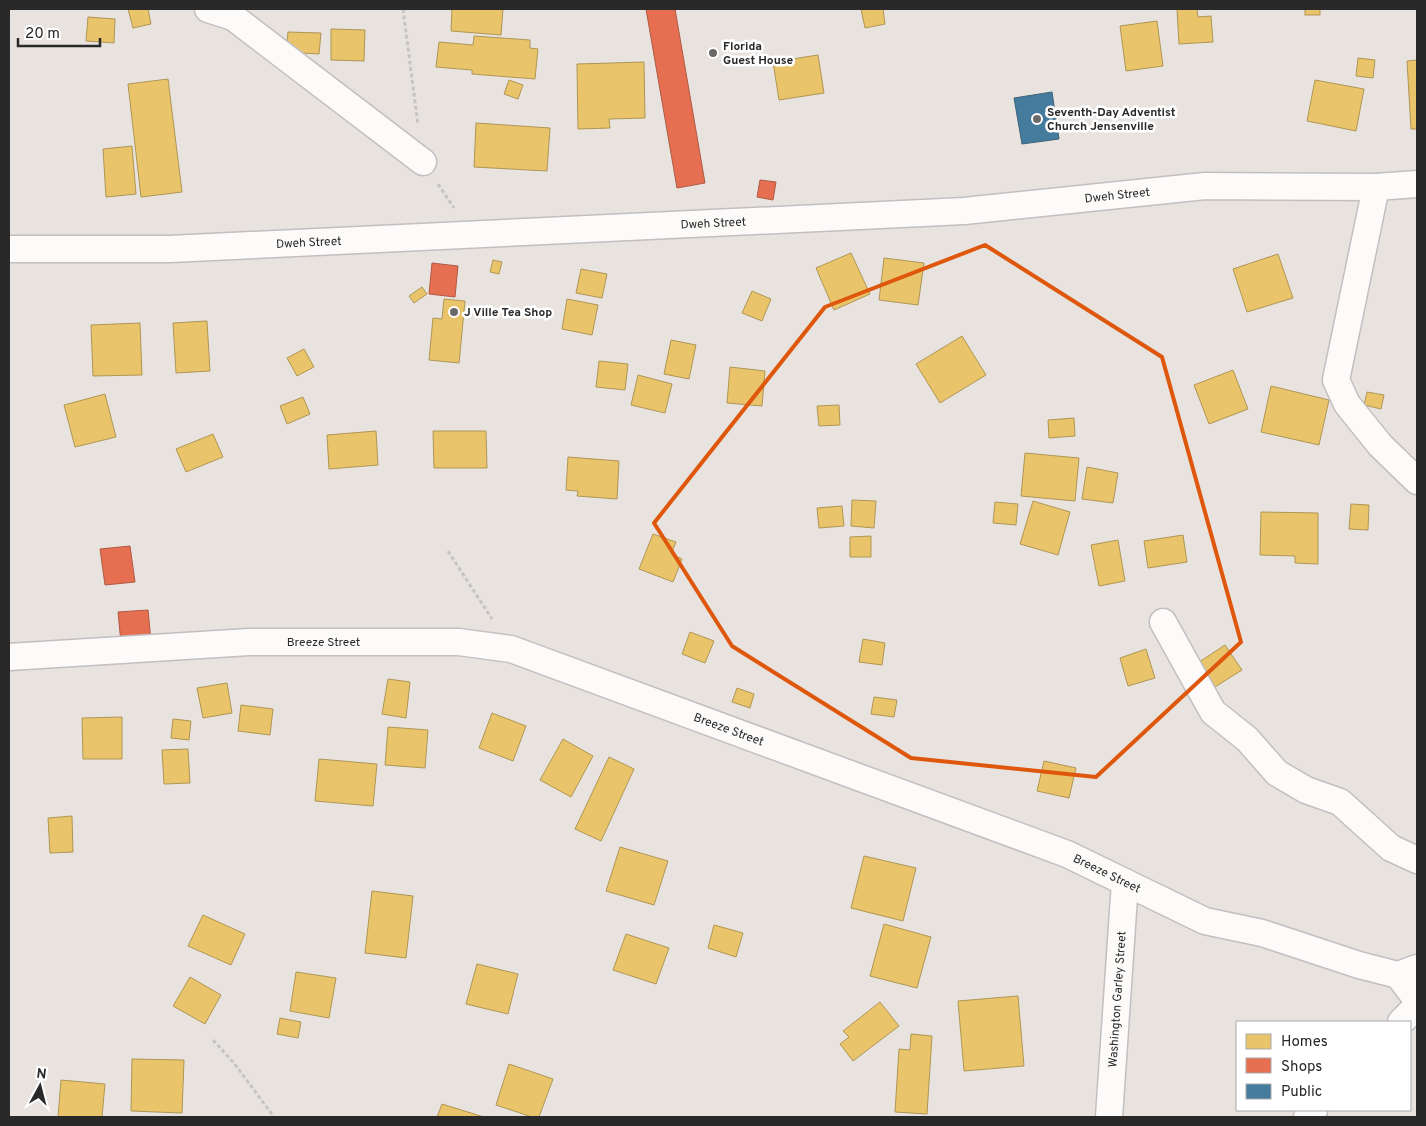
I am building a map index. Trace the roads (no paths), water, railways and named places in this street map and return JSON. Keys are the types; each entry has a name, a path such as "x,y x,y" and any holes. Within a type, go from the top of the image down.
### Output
{"street":[{"path":"208,9 233,17 423,162"},
{"name":"Dweh Street","path":"9,249 170,249 964,211 1205,186 1376,187 1417,184"},
{"path":"1376,187 1336,380 1347,404 1380,445 1417,481"},
{"path":"1163,622 1213,712 1247,739 1277,774 1306,790 1340,802 1391,848 1417,860"},
{"name":"Breeze Street","path":"9,657 249,642 459,642 511,648 1067,854 1205,921 1262,933 1359,965 1407,972"},
{"name":"Washington Garley Street","path":"1109,1117 1125,882"},
{"path":"1407,972 1417,1000"},
{"path":"1402,1021 1417,1006"}],"place":[{"name":"Florida Guest House","path":"713,53"},
{"name":"Seventh-Day Adventist Church Jensenville","path":"1037,119"},
{"name":"J Ville Tea Shop","path":"454,312"}]}
